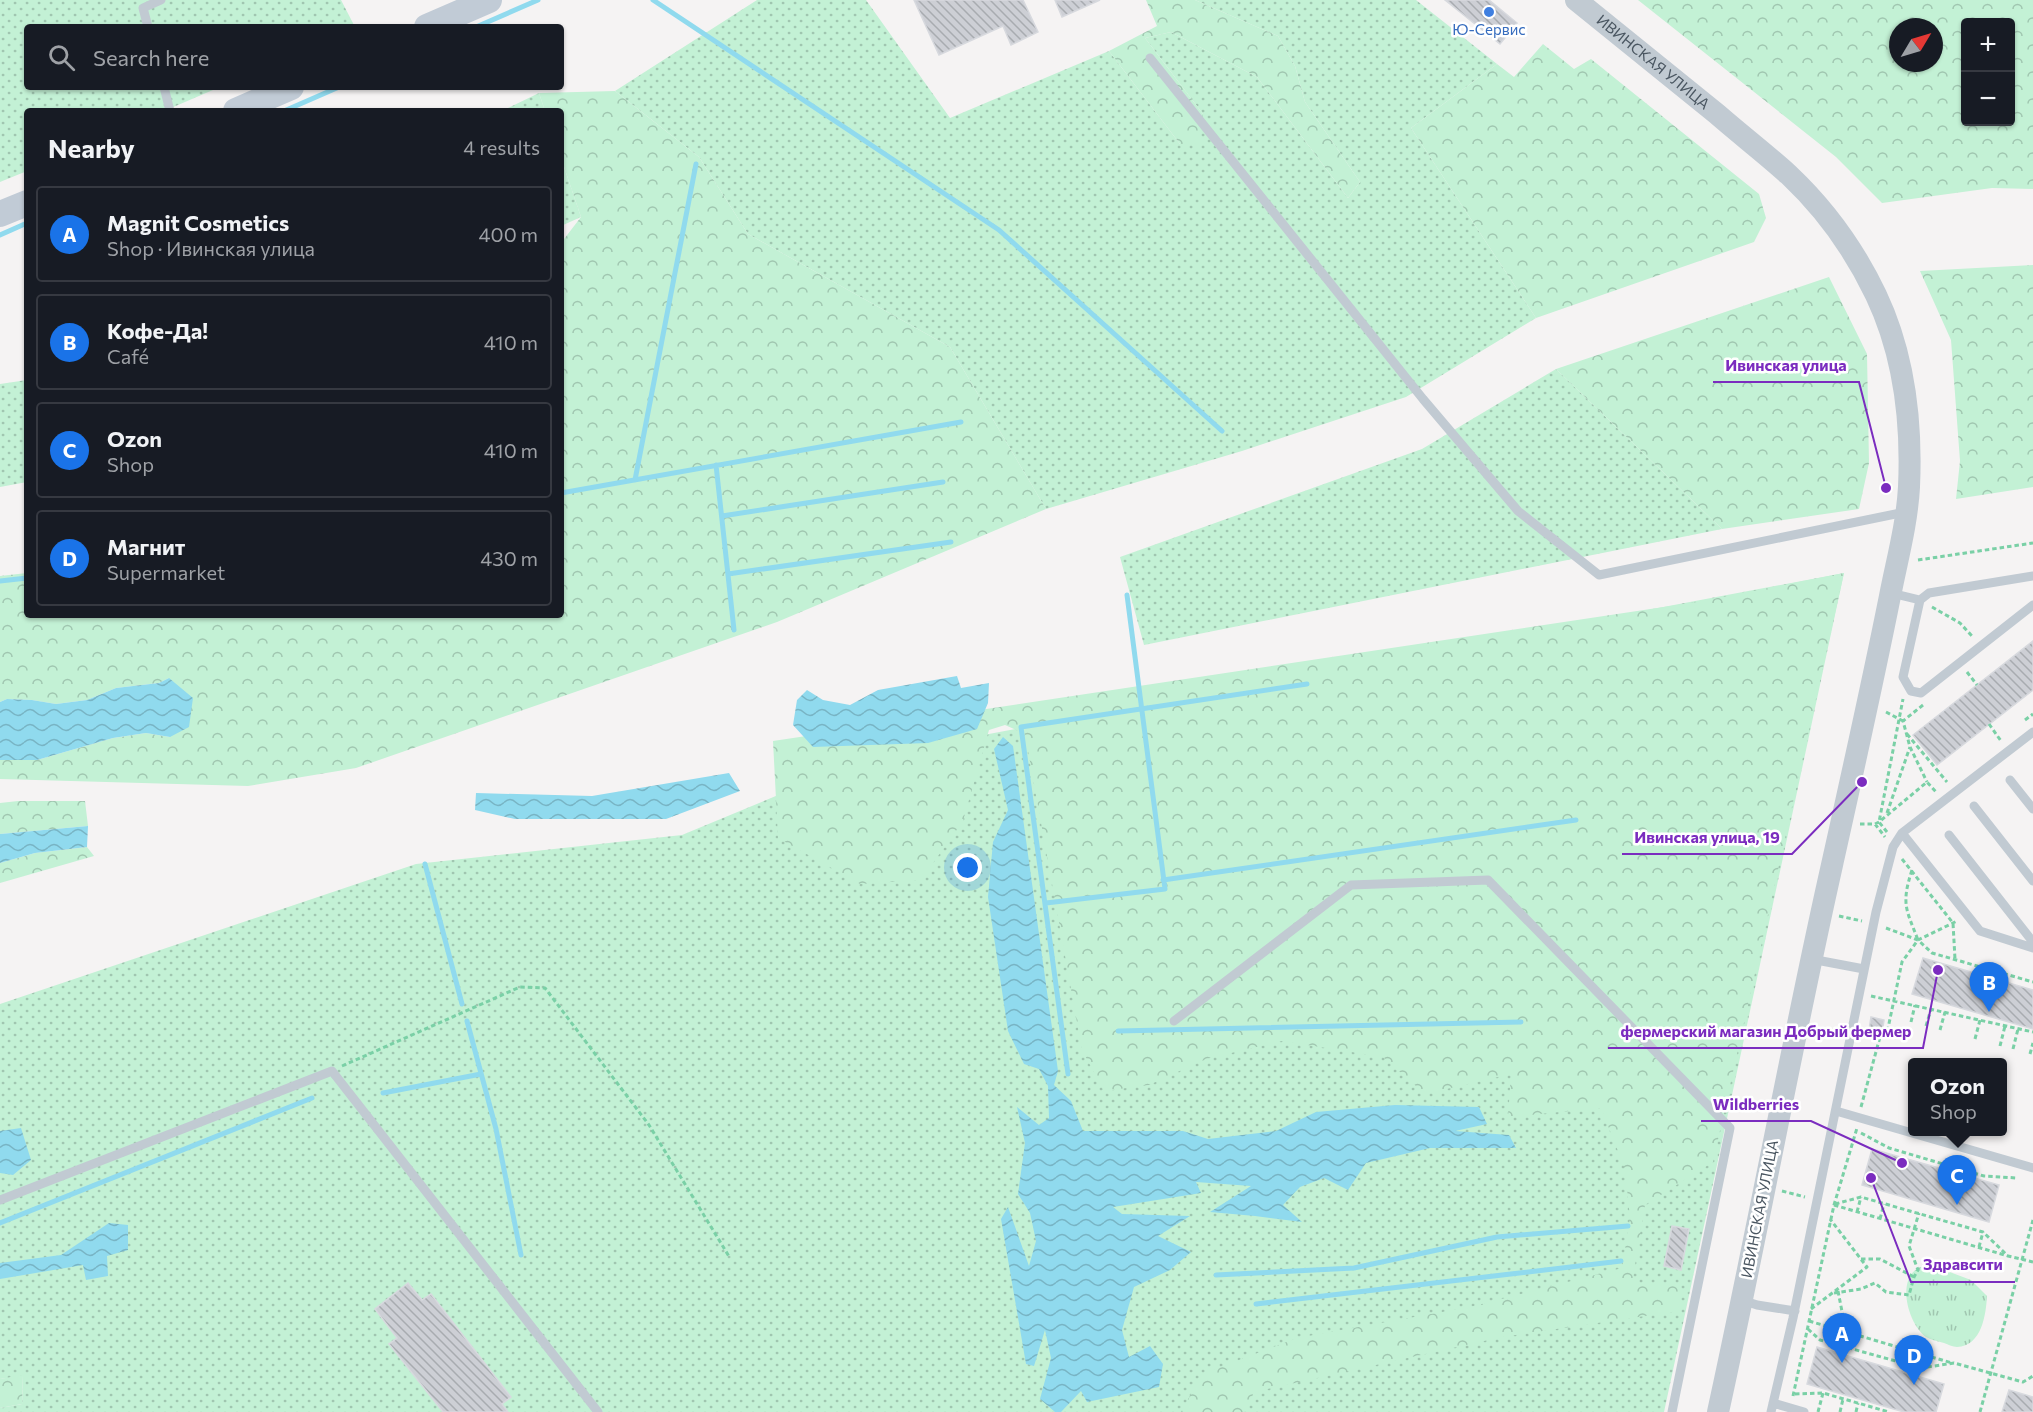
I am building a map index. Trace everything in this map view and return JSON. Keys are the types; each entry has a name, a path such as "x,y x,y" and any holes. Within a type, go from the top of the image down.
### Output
{"main road":[{"path":"432,24 449,12 489,0"},
{"path":"243,108 284,90"},
{"path":"0,214 24,204"}],"street":[{"name":"ИВИНСКАЯ УЛИЦА","path":"1576,0 1790,176 1821,209 1855,256 1880,305 1903,372 1909,418 1909,490 1899,552 1878,660 1811,959 1718,1412"}],"lane":[{"path":"147,24 143,8 161,0"},
{"path":"1150,58 1422,399 1518,511 1599,575 1905,512"},
{"path":"165,90 170,108"},
{"path":"2033,576 1929,593 1920,600 1903,677 1906,684 1911,691 1921,693 2033,605"},
{"path":"1891,593 1920,600"},
{"path":"1804,1412 1789,1408 1772,1408 1796,1307 1876,912 1893,847 1902,833 2033,732"},
{"path":"2010,780 2033,809"},
{"path":"1974,806 2033,881"},
{"path":"1902,833 1980,932 2033,948"},
{"path":"1949,835 2033,942"},
{"path":"1174,1021 1351,885 1488,880 1730,1128 1672,1412"},
{"path":"1811,959 1864,969"},
{"path":"0,1200 332,1071 598,1412"},
{"path":"1836,1111 1908,1132"},
{"path":"1921,1136 2033,1168"},
{"path":"1742,1300 1757,1305 1796,1307"}],"path":[{"path":"1913,561 2033,543"},
{"path":"1920,600 1960,623 1988,654 1966,671 1977,685"},
{"path":"1906,684 1877,823 1893,847 1955,922 1955,959"},
{"path":"1903,722 1930,699"},
{"path":"1884,710 1903,722 1906,733 1910,747 1927,782 1936,792 1947,783 1906,733"},
{"path":"2017,727 2033,714"},
{"path":"1989,724 2001,739 1992,747"},
{"path":"1887,814 1910,747"},
{"path":"1853,823 1877,823 1927,782"},
{"path":"1913,869 1907,887 1905,906 1918,940 1932,952 2033,982"},
{"path":"1789,1408 1794,1394 1830,1219 1857,1131 1858,1118 1880,1037 1887,1033 1902,962 1918,940 1955,922"},
{"path":"332,1071 520,987 545,988 650,1125 730,1258"},
{"path":"1860,994 2033,1032"},
{"path":"1911,1022 1915,1005"},
{"path":"1926,1026 1931,1009"},
{"path":"1940,1030 1945,1012"},
{"path":"1974,1039 1980,1020"},
{"path":"2000,1046 2005,1026"},
{"path":"2013,1049 2018,1029"},
{"path":"2030,1054 2033,1043"},
{"path":"1857,1131 1889,1148 1984,1176 2023,1179"},
{"path":"1834,1205 1861,1197 1919,1213 1983,1232 2008,1256"},
{"path":"1857,1212 1861,1197"},
{"path":"1880,1219 1884,1204"},
{"path":"1834,1205 2033,1262"},
{"path":"1838,1291 1861,1289 1875,1283 1887,1292 1909,1295 1918,1270 1909,1246 1919,1213"},
{"path":"1796,1307 1811,1309 1838,1291 1867,1267 1830,1219"},
{"path":"1980,1412 2033,1220"},
{"path":"1979,1247 1983,1232"},
{"path":"1861,1259 1880,1259 1914,1277"},
{"path":"1838,1291 1846,1332"},
{"path":"1809,1320 1990,1374 2023,1382 2033,1376"},
{"path":"1807,1328 1820,1340 1921,1368 1954,1363"},
{"path":"1794,1394 1823,1393 1858,1403 1872,1410 1889,1412"},
{"path":"1818,1412 1823,1393"},
{"path":"1839,1412 1843,1399"},
{"path":"1856,1412 1858,1403"}],"green space":[{"path":"0,0 341,0 353,24 24,24 24,90 213,90 171,108 24,108 24,172 0,182"},
{"path":"757,0 866,0 950,118 1109,51 1180,144 1203,114 1145,38 1171,32 1257,77 1348,198 1360,182 1305,102 1295,66 1278,36 1195,0 1416,0 1497,64 1411,128 1536,318 1406,397 1242,451 1046,509 950,347 748,234 699,157 615,91"},
{"path":"1146,0 1195,0 1278,36 1295,66 1305,102 1360,182 1348,198 1257,77 1171,32 1145,38 1203,114 1199,143 1180,144 1109,51 1157,26"},
{"path":"1638,0 2033,0 2033,189 1992,188 1882,203 1836,157"},
{"path":"1543,44 1574,69 1591,59 1759,194 1766,218 1754,242 1536,318 1411,128 1497,64 1514,77"},
{"path":"615,91 699,157 748,234 950,347 1046,509 777,622 356,768 248,786 0,779 0,760 37,760 113,738 146,733 170,737 169,678 159,683 116,688 87,700 56,704 7,699 0,702 0,576 24,573 24,618 564,618 564,239 581,217 564,167 564,108 544,108 539,93"},
{"path":"539,93 544,108 508,108"},
{"path":"564,167 581,217 564,225"},
{"path":"2033,265 2033,487 1956,499 1960,461 1951,340 1920,271"},
{"path":"1829,277 1867,354 1869,463 1859,509 1722,529 1556,369"},
{"path":"1556,369 1722,529 1144,645 1120,557 1422,449"},
{"path":"24,380 24,483 0,487 0,384"},
{"path":"1844,573 1664,1412 0,1412 0,1408 22,1404 23,1376 0,1379 0,1004 416,864 682,835 872,756"},
{"path":"1844,573 1713,1162 1645,1205 1632,1283 1679,1283 1679,1311 1502,1337 1254,1392 1244,1412 1181,1412 1202,1374 1297,1338 1470,1307 1622,1268 1630,1218 1625,1169 1601,1108 1508,1117 1511,1074 1425,1094 1383,1057 1282,1041 1206,1059 1149,1085 1104,1091 1082,1050 1025,734 1005,725 989,730 963,821 921,880 860,884 778,838 773,741 1697,602"},
{"path":"85,801 88,826 0,834 0,803"},
{"path":"87,847 94,856 0,883 0,863 35,853"},
{"path":"1931,1265 1971,1280 1987,1296 1981,1328 1972,1341 1965,1345 1955,1347 1926,1337 1913,1319 1908,1307 1907,1284 1911,1274 1919,1268"},
{"path":"23,1375 22,1404 0,1408 0,1379"}],"water":[{"path":"957,676 961,688 989,683 988,703 977,729 928,743 813,747 793,725 797,700 807,690 823,700 850,705 878,690"},
{"path":"169,678 193,698 189,727 170,737 146,733 113,738 37,760 0,760 0,702 7,699 56,704 87,700 116,688 159,683"},
{"path":"1003,737 1013,746 1058,1071 1054,1085 1071,1101 1083,1131 1183,1131 1208,1139 1276,1131 1316,1112 1395,1105 1479,1107 1487,1124 1455,1131 1509,1135 1516,1148 1430,1148 1366,1163 1348,1190 1324,1178 1300,1187 1283,1205 1302,1222 1210,1212 1251,1186 1196,1182 1201,1193 1113,1207 1122,1214 1190,1216 1158,1236 1191,1252 1170,1270 1134,1287 1122,1330 1129,1357 1150,1346 1163,1364 1159,1387 1087,1402 1081,1391 1061,1412 1055,1412 1040,1399 1051,1358 1045,1330 1034,1366 1026,1364 1001,1219 1008,1207 1029,1266 1036,1241 1030,1213 1018,1194 1025,1143 1017,1107 1039,1125 1049,1118 1048,1086 1039,1069 1024,1064 1008,1031 988,897 993,842 1008,810 994,749"},
{"path":"729,773 740,791 666,819 515,819 475,810 476,793 592,796"},
{"path":"88,826 87,847 35,853 0,863 0,834"},
{"path":"21,1128 31,1160 13,1175 0,1173 0,1131"},
{"path":"109,1223 128,1225 128,1250 107,1256 108,1276 86,1280 83,1265 0,1279 0,1263 61,1255"}],"building":[{"path":"914,0 1023,0 1038,32 1011,45 1003,26 939,55"},
{"path":"1055,0 1100,0 1062,17"},
{"path":"1445,0 1489,0 1517,23 1500,44"},
{"path":"2033,641 2033,690 1937,765 1913,735"},
{"path":"1923,958 2033,990 2033,1029 1912,994"},
{"path":"1871,1017 1884,1020 1882,1033 1869,1030"},
{"path":"1872,1149 1999,1185 1989,1222 1862,1185"},
{"path":"1672,1226 1689,1229 1681,1270 1664,1266"},
{"path":"408,1283 422,1300 431,1294 511,1397 502,1404 508,1412 443,1412 389,1344 397,1338 375,1309"},
{"path":"1817,1347 1944,1384 1936,1412 1904,1412 1807,1384"},
{"path":"2009,1390 2033,1397 2033,1412 2002,1412"}],"waterway":[{"path":"483,24 538,0"},
{"path":"653,0 999,230 1222,431"},
{"path":"291,108 332,90"},
{"path":"635,480 696,164"},
{"path":"0,235 24,224"},
{"path":"564,492 961,422"},
{"path":"716,465 734,630"},
{"path":"722,516 943,482"},
{"path":"728,574 951,542"},
{"path":"0,581 24,578"},
{"path":"1046,903 1165,889 1127,595"},
{"path":"1068,1074 1021,727 1307,684"},
{"path":"1163,880 1576,820"},
{"path":"425,864 462,1004"},
{"path":"467,1021 496,1129 521,1255"},
{"path":"1118,1031 1521,1022"},
{"path":"383,1093 481,1074"},
{"path":"0,1223 312,1098"},
{"path":"1216,1275 1354,1268 1497,1237 1628,1226"},
{"path":"1256,1304 1621,1261"}],"place":[{"name":"Ю-Сервис","path":"1489,12"},
{"name":"Ивинская улица","path":"1886,488"},
{"name":"Ивинская улица, 19","path":"1862,782"},
{"name":"фермерский магазин Добрый фермер","path":"1938,970"},
{"name":"Кофе-Да!","path":"1989,1012"},
{"name":"Wildberries","path":"1902,1163"},
{"name":"Здравсити","path":"1871,1178"},
{"name":"Ozon","path":"1957,1205"},
{"name":"Magnit Cosmetics","path":"1842,1363"},
{"name":"Магнит","path":"1914,1385"}]}
